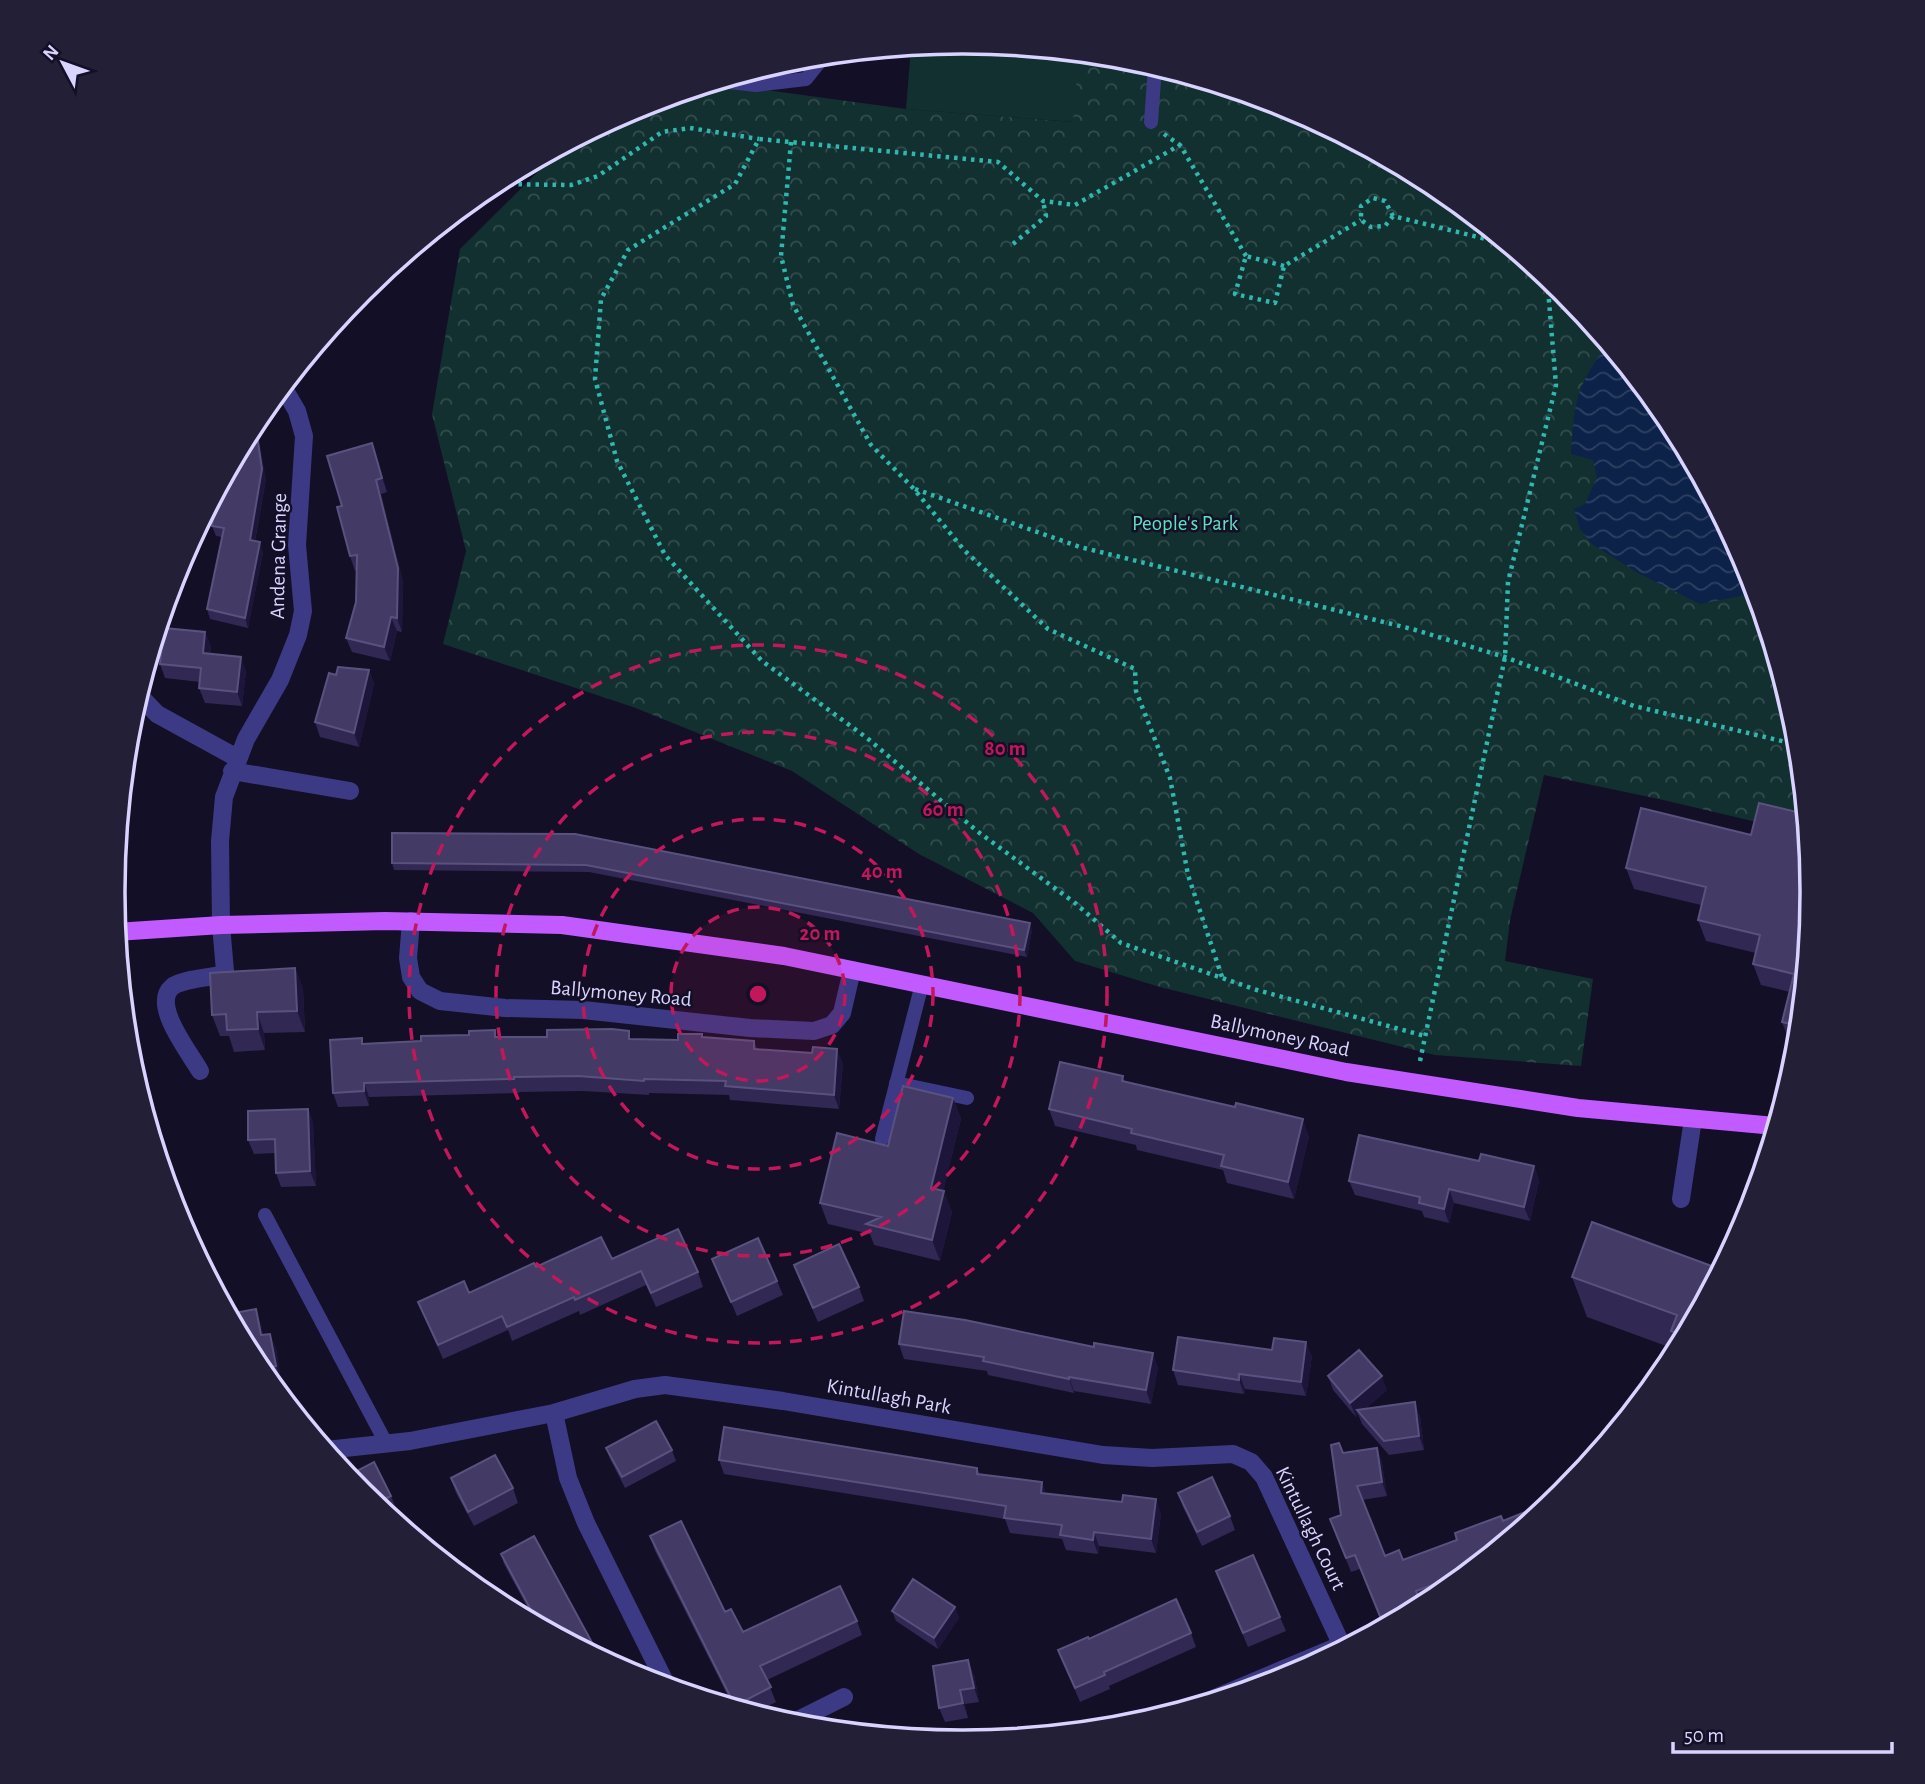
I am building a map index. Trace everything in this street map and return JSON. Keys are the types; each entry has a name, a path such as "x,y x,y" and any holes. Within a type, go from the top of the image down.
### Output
{"main road":[{"name":"Ballymoney Road","path":"126,931 221,925 411,921 562,925 784,956 1346,1072 1578,1108 1767,1125"}],"street":[{"name":"Andena Grange","path":"200,1071 167,1014 165,1003 169,990 175,985 221,975 225,971 221,925 221,819 224,797 235,764 280,680 298,635 303,611 298,545 304,436 297,411 288,396"},
{"path":"147,703 157,714 235,764 350,791"},
{"name":"Ballymoney Road","path":"411,921 408,958 411,977 420,991 440,1001 505,1008 583,1010 750,1028 814,1031 832,1025 842,1013 852,970"},
{"path":"1681,1199 1698,1119"},
{"name":"Kintullagh Park","path":"337,1449 410,1441 554,1413 635,1389 665,1385 783,1401 1103,1455 1152,1458 1220,1453"},
{"path":"554,1413 568,1478 586,1523 660,1673"},
{"name":"Kintullagh Court","path":"1220,1453 1247,1458 1260,1472 1339,1640"},
{"path":"807,1715 844,1696"}],"lane":[{"path":"744,84 756,85 806,79 815,67"},
{"path":"1151,122 1155,77"},
{"path":"882,1139 922,984"},
{"path":"896,1083 967,1098"},
{"path":"265,1215 386,1443"}],"path":[{"path":"514,184 571,185 598,176 662,132 690,128 791,142 998,162 1043,201 1075,205 1180,145 1246,256 1284,266"},
{"path":"759,138 735,184 628,250 601,299 595,379 617,461 665,555 762,661 867,738 977,831 1075,903 1121,943 1257,990 1425,1036"},
{"path":"791,142 781,256 793,305 871,445 914,489 964,550 1048,629 1135,669 1136,691 1170,778 1188,875 1222,978"},
{"path":"1361,220 1361,206 1373,198 1385,201 1393,216 1487,239"},
{"path":"1013,244 1046,216 1043,201"},
{"path":"1361,220 1371,227 1385,226 1393,216"},
{"path":"1246,256 1235,294 1275,303 1284,266 1361,220"},
{"path":"1416,1083 1505,657 1508,582 1556,384 1548,294"},
{"path":"914,489 1080,547 1412,629 1505,657 1634,706 1786,742"}],"green space":[{"path":"910,56 1017,56 1078,62 1074,122 906,109"},
{"name":"People's Park","path":"1078,62 1126,70 1232,99 1283,118 1381,166 1428,195 1515,262 1592,340 1627,382 1659,427 1714,521 1756,623 1772,675 1793,783 1798,832 1544,775 1510,920 1505,961 1593,979 1581,1066 1435,1055 1160,987 1075,961 1033,913 919,854 792,771 633,707 443,644 466,551 432,414 460,249 544,166 642,118 736,86 906,109 1073,122"}],"water":[{"path":"1602,352 1627,382 1688,473 1714,521 1745,595 1700,604 1638,573 1592,544 1580,529 1574,509 1585,504 1597,477 1593,460 1571,454 1575,409 1588,374"}],"building":[{"path":"258,440 262,469 250,540 260,542 245,618 207,609 224,528 212,526 214,516"},
{"path":"372,443 382,478 376,480 398,568 397,618 391,617 384,647 346,638 356,602 357,555 350,556 337,507 342,506 327,456"},
{"path":"167,628 205,632 203,653 241,657 237,692 199,688 201,668 160,664"},
{"path":"338,667 369,670 354,733 315,722 329,673 336,675"},
{"path":"1759,803 1796,812 1800,892 1798,947 1789,1024 1782,1022 1794,974 1753,964 1760,935 1698,920 1706,887 1626,868 1641,808 1751,835"},
{"path":"392,833 575,834 1030,923 1024,950 586,865 392,863"},
{"path":"295,968 297,1011 257,1012 258,1029 227,1030 226,1014 212,1015 210,973"},
{"path":"495,1030 495,1037 547,1037 547,1030 629,1031 629,1039 678,1040 678,1034 702,1034 702,1037 754,1041 754,1049 812,1053 813,1047 837,1049 834,1095 725,1086 726,1081 644,1081 578,1076 364,1083 364,1091 333,1093 330,1040 362,1038 362,1044 421,1041 421,1036 469,1035 469,1031"},
{"path":"1060,1062 1123,1076 1122,1081 1235,1107 1236,1103 1303,1119 1288,1182 1221,1166 1224,1155 1131,1133 1132,1129 1049,1109"},
{"path":"903,1086 953,1098 931,1188 944,1191 932,1240 866,1224 881,1217 820,1203 837,1133 888,1146"},
{"path":"308,1109 310,1171 276,1173 275,1139 248,1140 248,1111"},
{"path":"1359,1135 1479,1161 1481,1154 1534,1166 1524,1207 1449,1189 1444,1209 1419,1203 1420,1197 1349,1181"},
{"path":"1592,1222 1712,1266 1675,1332 1671,1331 1677,1315 1572,1277"},
{"path":"678,1229 698,1272 651,1293 641,1271 507,1327 502,1316 438,1345 418,1302 464,1281 469,1293 534,1263 536,1267 601,1237 612,1259"},
{"path":"758,1238 777,1281 731,1302 712,1259"},
{"path":"839,1244 859,1287 813,1308 794,1265"},
{"path":"256,1309 261,1335 270,1334 276,1366 273,1367 266,1357 238,1312"},
{"path":"904,1311 965,1320 1094,1347 1094,1343 1153,1353 1146,1390 1069,1379 983,1361 984,1357 899,1344"},
{"path":"1178,1337 1272,1350 1274,1338 1306,1342 1301,1382 1239,1374 1239,1380 1173,1370"},
{"path":"1359,1350 1382,1376 1350,1403 1328,1376"},
{"path":"1415,1402 1419,1436 1384,1441 1357,1410"},
{"path":"656,1421 672,1450 622,1477 606,1448"},
{"path":"724,1427 977,1468 977,1474 1042,1482 1041,1493 1122,1502 1123,1495 1156,1499 1151,1539 1094,1532 1093,1540 1060,1535 1062,1525 1004,1518 1006,1506 719,1460"},
{"path":"1339,1443 1343,1453 1377,1448 1382,1482 1357,1486 1385,1556 1399,1550 1403,1560 1457,1540 1455,1533 1501,1516 1503,1521 1526,1512 1472,1557 1435,1584 1416,1591 1418,1595 1381,1618 1355,1555 1346,1558 1330,1519 1341,1515 1331,1445"},
{"path":"495,1455 513,1488 468,1512 451,1478"},
{"path":"374,1462 391,1496 386,1499 358,1471"},
{"path":"1212,1477 1230,1516 1197,1532 1178,1493"},
{"path":"681,1521 725,1612 731,1609 743,1632 840,1586 857,1621 760,1666 771,1687 745,1701 730,1696 650,1536"},
{"path":"534,1536 592,1643 531,1610 501,1554"},
{"path":"1253,1555 1280,1617 1243,1633 1216,1571"},
{"path":"913,1579 955,1607 934,1638 892,1611"},
{"path":"1176,1599 1191,1633 1075,1688 1058,1650 1088,1637 1089,1639"},
{"path":"968,1660 974,1688 960,1690 963,1703 939,1708 933,1666"}]}
